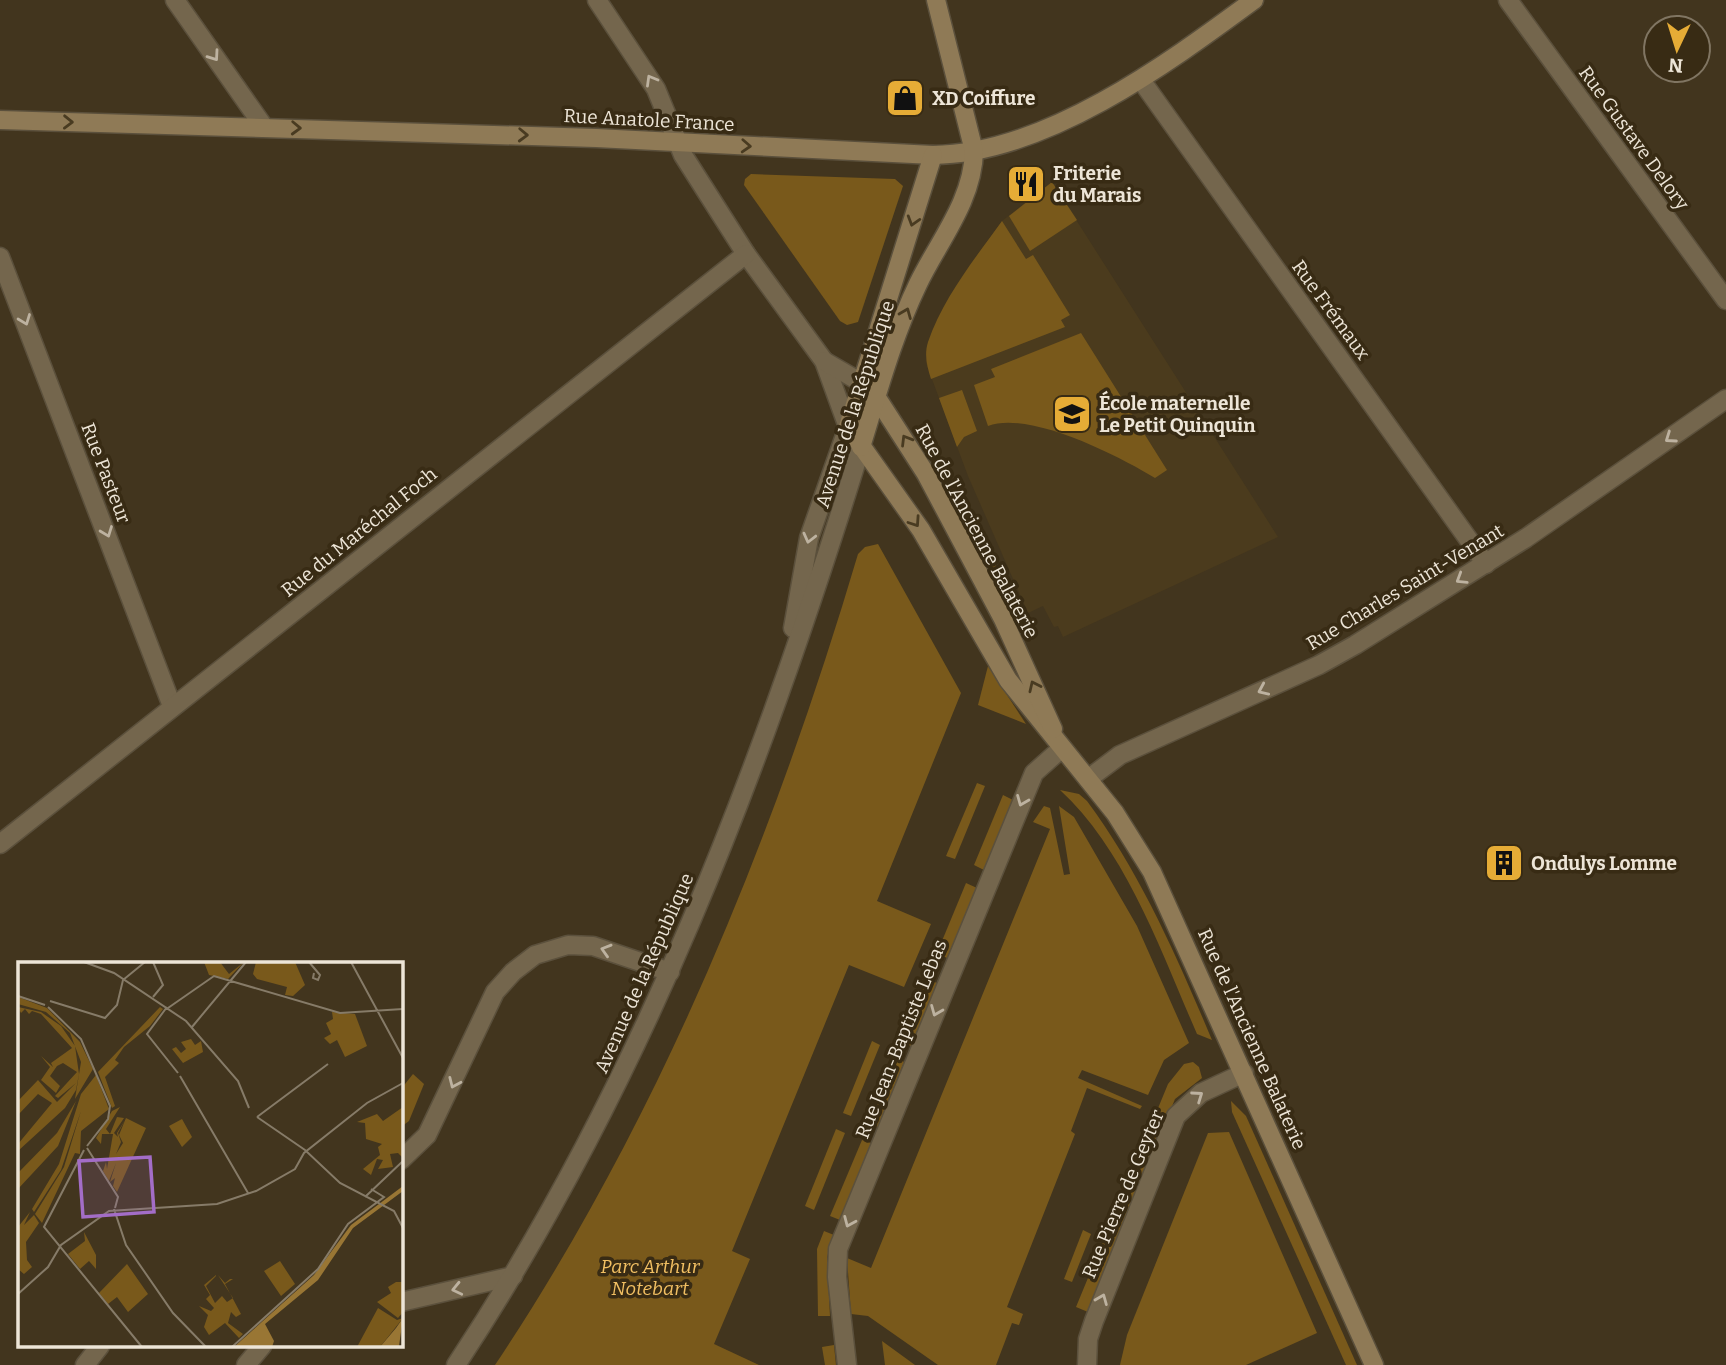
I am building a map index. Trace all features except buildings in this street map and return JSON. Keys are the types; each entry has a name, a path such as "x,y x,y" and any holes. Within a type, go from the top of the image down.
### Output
{"street":[{"path":"175,0 264,127"},
{"name":"Rue de l'Ancienne Balaterie","path":"597,0 656,89 683,155 746,254 824,361 848,427 920,530 1008,680 1128,832 1157,882 1374,1365"},
{"path":"936,0 974,152"},
{"name":"Rue Anatole France","path":"0,120 678,142 933,155 974,152 1068,117 1141,80 1254,0"},
{"name":"Rue Gustave Delory","path":"1508,0 1726,300"},
{"name":"Rue Frémaux","path":"1141,80 1486,564"},
{"name":"Avenue de la République","path":"456,1365 513,1276 593,1133 670,972 728,828 785,674 822,570 877,393 918,283 966,191 974,152"},
{"name":"Avenue de la République","path":"785,674 809,538 848,427 933,155"},
{"name":"Rue du Maréchal Foch","path":"0,844 746,254"},
{"name":"Rue Pasteur","path":"0,257 172,706"},
{"name":"Rue de l'Ancienne Balaterie","path":"824,361 877,393 926,474 1003,619 1062,748"},
{"name":"Rue Charles Saint-Venant","path":"1088,779 1120,755 1319,665 1486,564 1726,399"},
{"name":"Rue Jean-Baptiste Lebas","path":"847,1365 837,1277 838,1249 1034,772 1062,748"},
{"path":"402,1159 427,1135 495,992 513,972 535,955 568,945 593,946 670,972"},
{"name":"Rue Pierre de Geyter","path":"1087,1365 1088,1339 1094,1321 1176,1116 1201,1093 1244,1073"},
{"path":"402,1302 513,1276"},
{"path":"85,1365 98,1348"},
{"path":"246,1365 260,1348"}],"shaded area":[{"name":"École maternelle Le Petit Quinquin","path":"1052,182 1278,537 1063,637 1058,626 1054,627 1043,606 1028,613 968,476 926,363 928,343 978,254 1002,221"}],"green space":[{"path":"751,174 895,179 903,186 858,322 847,325 840,321 744,185 745,179"},
{"path":"1052,182 1077,220 1030,251 1009,216"},
{"path":"1002,221 1026,259 1033,255 1070,315 1061,320 1065,327 931,379 926,351 934,326 961,278"},
{"path":"1081,333 1167,470 1155,478 1097,448 1049,430 1026,424 1005,423 988,426 974,385 995,377 991,369"},
{"path":"962,390 977,431 964,437 957,447 939,398"},
{"path":"967,509 1021,615 1012,619 957,513"},
{"name":"Parc Arthur Notebart","path":"878,544 961,693 877,901 931,924 904,987 849,965 732,1251 750,1259 714,1344 759,1365 495,1365 555,1271 610,1174 660,1074 707,973 750,870 825,660 858,554 865,547"},
{"path":"988,666 1026,724 978,705"},
{"path":"977,783 985,786 955,859 946,856"},
{"path":"1060,790 1079,794 1087,801 1124,857 1171,947 1212,1040 1197,1034 1156,937 1123,872 1083,814"},
{"path":"1003,795 1013,800 984,870 974,865"},
{"path":"1044,806 1050,808 1064,875 1070,874 1059,806 1074,817 1137,926 1189,1043 1164,1060 1148,1095 1082,1070 1078,1078 1142,1106 1140,1109 1087,1088 1071,1131 1075,1134 1007,1307 1023,1314 1019,1325 1012,1323 996,1365 938,1365 868,1316 851,1314 847,1258 871,1268 1050,829 1033,822"},
{"path":"966,883 977,888 947,958 937,953"},
{"path":"927,979 937,983 911,1046 901,1041"},
{"path":"872,1041 880,1045 851,1116 843,1113"},
{"path":"896,1057 904,1062 878,1127 869,1123"},
{"path":"1193,1062 1199,1067 1202,1078 1175,1099 1088,1312 1076,1307 1168,1084 1184,1064"},
{"path":"413,1074 424,1084 409,1121 402,1126 402,1088"},
{"path":"1231,1101 1246,1116 1357,1365 1346,1365 1232,1112"},
{"path":"836,1129 845,1133 814,1210 805,1206"},
{"path":"1229,1132 1317,1333 1246,1365 1120,1365 1127,1335 1208,1133"},
{"path":"862,1140 871,1143 840,1220 830,1216"},
{"path":"1083,1230 1091,1234 1072,1282 1064,1279"},
{"path":"824,1231 834,1235 827,1257 830,1316 818,1316 817,1249"},
{"path":"882,1341 915,1365 885,1365"},
{"path":"834,1345 836,1365 825,1365 822,1347"}],"place":[{"name":"XD Coiffure","path":"905,98"},
{"name":"Friterie du Marais","path":"1026,184"},
{"name":"École maternelle Le Petit Quinquin","path":"1072,414"},
{"name":"Ondulys Lomme","path":"1504,863"}]}
